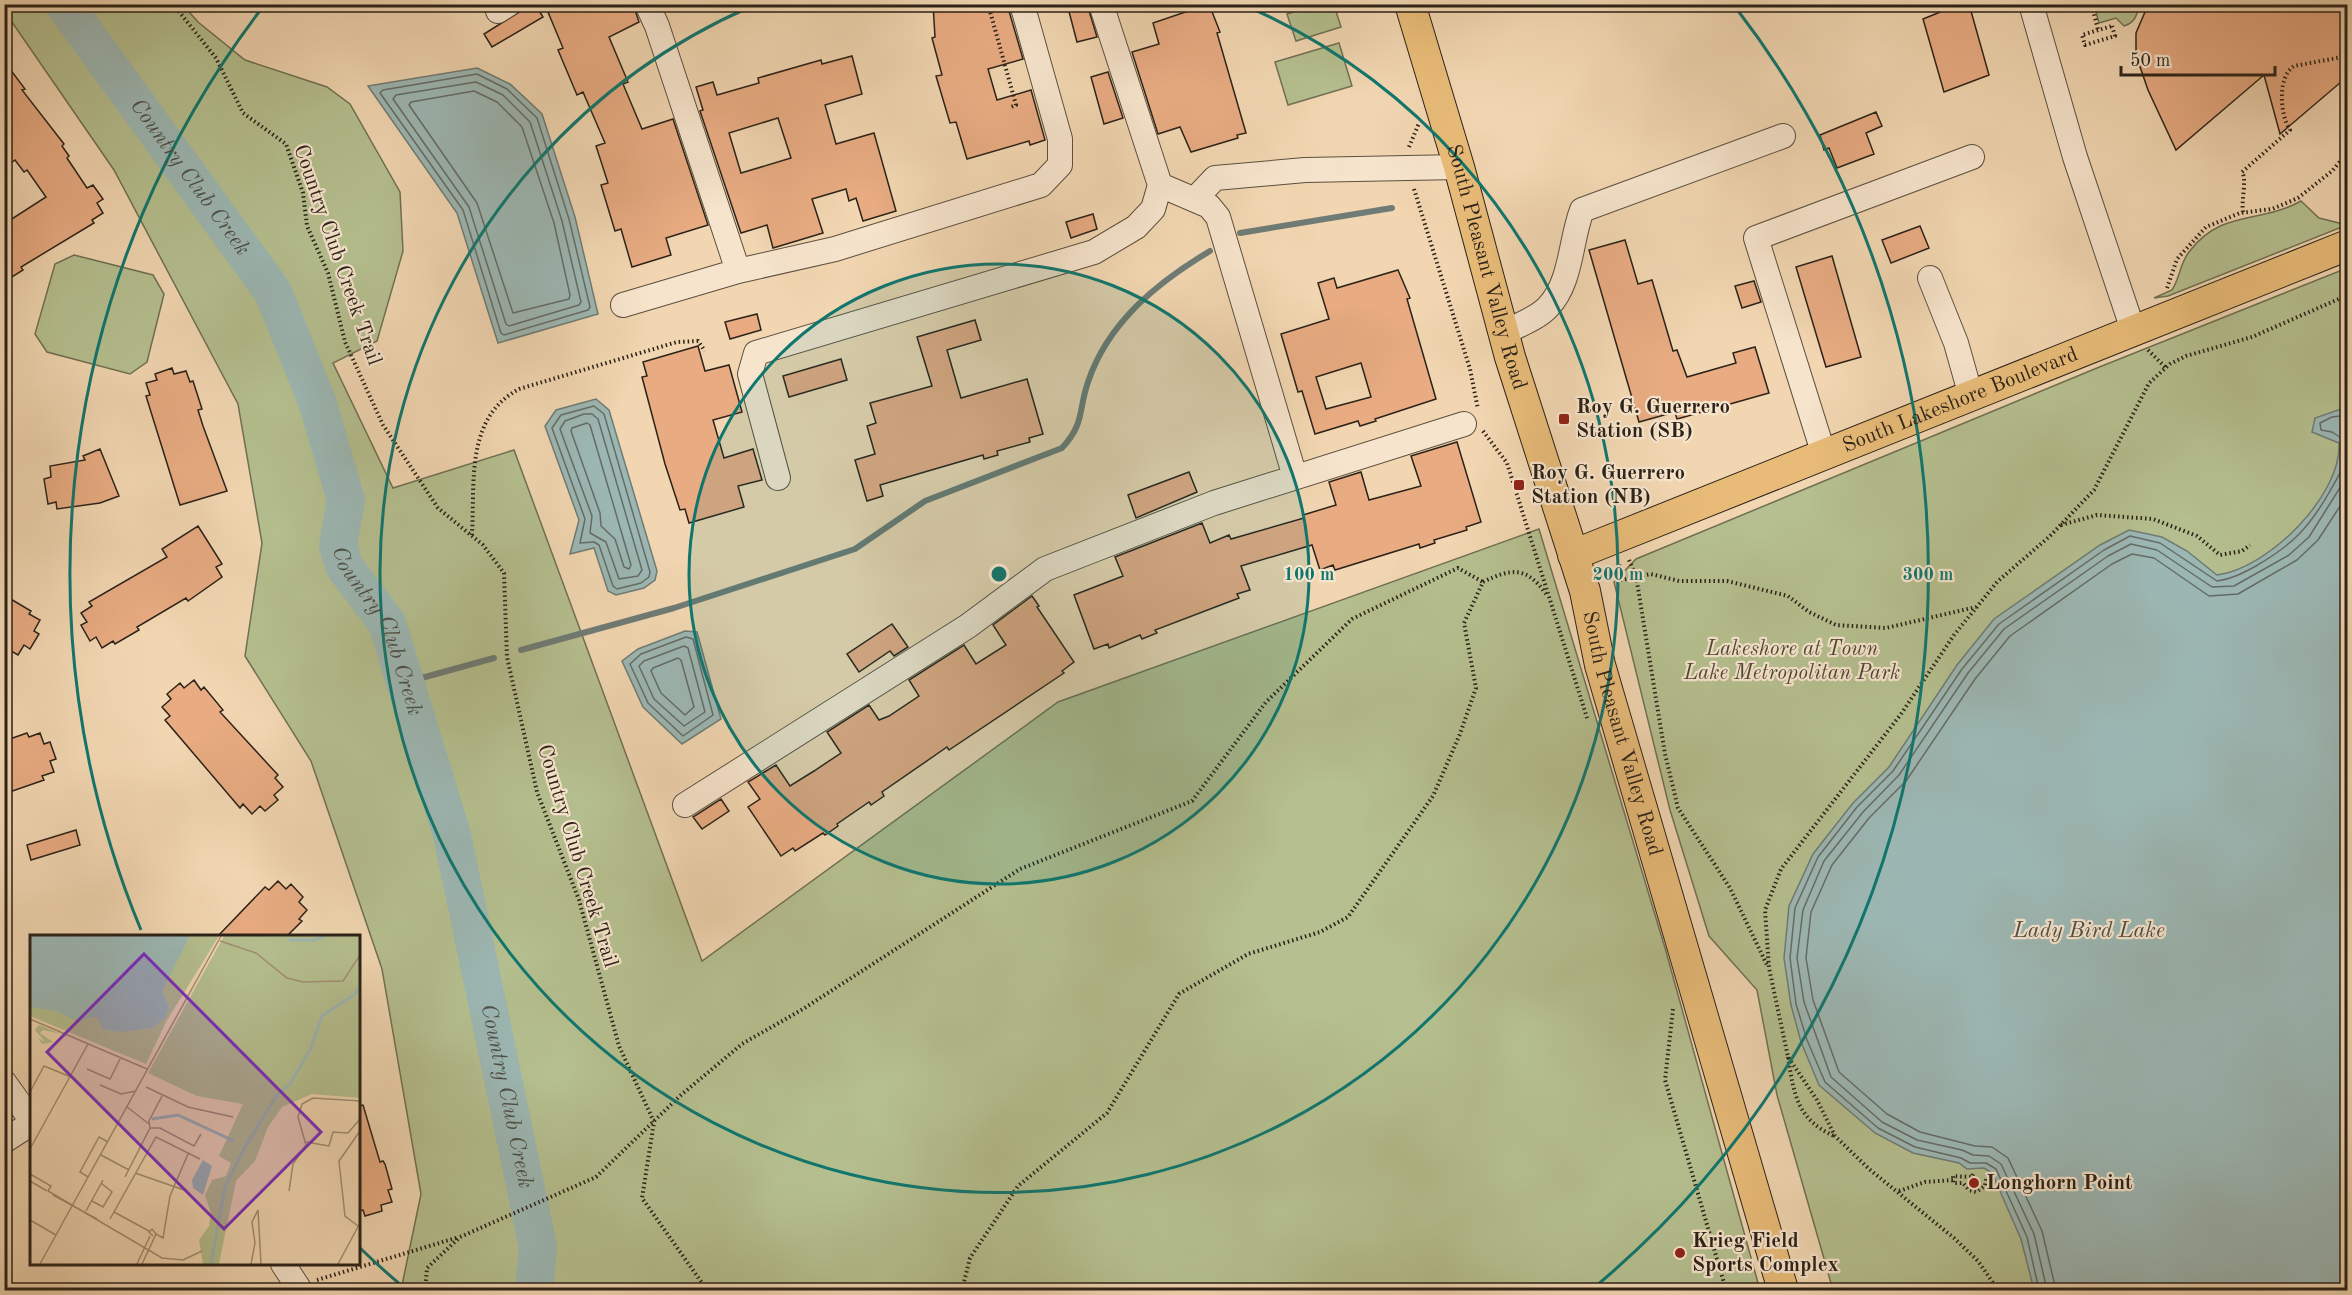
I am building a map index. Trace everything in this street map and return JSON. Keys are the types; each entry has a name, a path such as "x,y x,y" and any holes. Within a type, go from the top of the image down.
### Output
{"main road":[{"name":"South Pleasant Valley Road","path":"1410,4 1459,167 1503,333 1585,591 1600,665 1783,1290"},
{"name":"South Lakeshore Boulevard","path":"1573,555 1971,396 2139,337 2348,245"}],"street":[{"path":"647,4 657,26 738,271"},
{"path":"623,305 738,271 835,249 1041,185 1060,165 1060,139 1022,4"},
{"path":"778,478 750,374 756,352 1094,252 1136,227 1153,209 1160,185 1101,4"},
{"path":"2031,4 2096,225 2139,337"},
{"path":"1503,333 1548,308 1564,284 1574,232 1582,210 1782,136"},
{"path":"1824,455 1756,238 1972,157"},
{"path":"1196,199 1215,178 1305,170 1459,167"},
{"path":"1160,185 1209,206 1218,217 1295,477"},
{"path":"1930,278 1956,343 1971,396"},
{"path":"685,805 968,626 1045,569 1214,502 1474,422"},
{"path":"4,1082 30,1119"},
{"path":"4,1141 30,1123"},
{"path":"284,1265 299,1288"}],"path":[{"name":"Country Club Creek Trail","path":"173,4 216,58 243,114 286,144 303,193 307,226 328,273 345,342 383,425 438,508 472,536 504,573 507,657 537,792 579,900 619,1046 654,1122"},
{"path":"988,4 1016,105 1011,107"},
{"path":"2093,10 2098,30"},
{"path":"2112,26 2115,36 2085,45 2082,35 2098,30 2112,26"},
{"path":"2243,213 2241,192 2245,181 2242,172 2290,130 2282,89 2288,70 2294,66 2343,57 2348,52"},
{"path":"2167,288 2177,259 2206,227 2243,213 2272,209 2298,198 2332,171 2348,152"},
{"path":"1407,169 1470,369 1474,422 1507,464 1588,723"},
{"path":"1998,1290 1978,1261 1899,1191 1869,1169 1834,1136 1817,1128 1807,1119 1796,1098 1768,968 1765,910 1781,869 1901,714 1954,635 1997,582 2061,525 2094,490 2149,382 2186,356 2252,337 2348,295"},
{"path":"2139,337 2166,368"},
{"path":"472,536 480,431 491,411 507,395 519,389 677,342 698,341 705,351"},
{"path":"2061,525 2097,515 2152,519 2197,536 2220,555 2242,551 2250,544"},
{"path":"1629,560 1636,576 1665,754 1678,808 1730,888 1768,968"},
{"path":"299,1288 460,1237 596,1177 742,1044 803,1009 1020,869 1192,801 1266,702 1352,619 1458,568 1483,582"},
{"path":"962,1290 970,1258 1018,1186 1107,1113 1179,994 1248,954 1320,933 1348,917 1432,796 1460,734 1476,688 1464,623 1483,582 1507,570 1522,573 1540,585 1550,600"},
{"path":"1616,580 1651,574 1679,581 1727,581 1788,596 1809,612 1836,625 1886,628 1977,607"},
{"path":"1673,1000 1665,1080 1726,1290"},
{"path":"1788,1057 1817,1100 1834,1136"},
{"path":"654,1122 642,1198 707,1290"},
{"path":"1953,1180 1953,1176 1972,1177 1973,1173"},
{"path":"1899,1191 1925,1182 1953,1180 1953,1183 1963,1183 1969,1190 1976,1192 1985,1186 1987,1175"},
{"path":"425,1290 427,1268 460,1237"}],"green space":[{"path":"4,5 183,5 198,22 245,60 327,87 350,104 400,192 403,251 377,341 333,363 393,488 514,450 702,961 1058,702 1539,529 1665,948 1760,1290 401,1290 421,1194 382,969 311,761 245,656 262,543 238,404 114,170 5,12"},
{"path":"1316,5 1334,5 1341,27 1296,41 1287,14"},
{"path":"2119,5 2138,5 2133,21 2124,26 2116,18 2099,23 2096,12"},
{"path":"1339,43 1352,86 1288,105 1275,62"},
{"path":"2301,201 2319,218 2347,225 2168,296 2154,298 2172,290 2186,256 2201,238 2214,229 2242,219 2271,213"},
{"path":"74,255 153,275 164,294 147,362 130,374 47,352 35,334 55,264"},
{"name":"Lakeshore at Town Lake Metropolitan Park","path":"2347,268 2347,460 1997,1160 2038,1290 1833,1290 1777,1095 1757,990 1709,936 1670,810 1614,582 1636,559 2097,368"}],"water":[{"path":"477,68 510,84 542,114 575,217 598,314 498,343 457,213 368,86"},
{"path":"596,399 609,410 657,571 655,580 644,588 616,595 608,591 594,548 570,554 579,520 545,426 556,410"},
{"name":"Lady Bird Lake","path":"2344,408 2348,410 2347,1290 2034,1290 2021,1239 1992,1173 1984,1168 1967,1169 1959,1163 1913,1153 1875,1133 1819,1085 1801,1042 1791,1005 1784,958 1789,906 1813,854 1853,803 1889,767 1957,665 1994,619 2100,545 2129,530 2162,537 2187,551 2217,575 2237,570 2258,559 2298,526 2315,506 2328,485 2337,463 2339,443 2312,432 2315,418"},
{"path":"685,631 697,632 721,719 682,744 643,707 622,661 638,649"}],"building":[{"path":"535,4 543,17 492,47 484,34"},
{"path":"565,4 633,4 639,22 609,37 628,82 623,84 642,129 673,119 708,225 666,238 671,255 632,267 621,229 615,231 601,185 608,183 596,146 605,143 583,92 577,95 558,50 563,48 548,12"},
{"path":"933,4 1007,4 1023,59 988,69 997,100 1031,90 1045,140 1030,145 1029,141 967,159 956,122 950,123 936,76 942,75 932,38 935,37"},
{"path":"1067,4 1087,4 1097,37 1077,42"},
{"path":"1209,4 1220,32 1217,33 1246,133 1237,135 1238,138 1191,152 1180,127 1158,134 1132,52 1159,44 1153,23"},
{"path":"1960,4 1969,4 1989,75 1944,92 1923,19"},
{"path":"2154,4 2348,4 2348,76 2280,134 2264,75 2176,150 2148,90 2136,55 2136,33 2145,12"},
{"path":"852,56 862,94 825,105 836,144 874,133 896,211 863,221 856,198 849,201 846,189 812,199 823,233 773,248 767,225 741,233 700,111 703,110 696,87 713,82 717,95 759,83 758,78 821,60 822,64","holes":["778,118 791,158 741,173 729,133"]},
{"path":"4,61 25,89 22,90 64,144 62,146 69,156 67,158 87,188 93,185 103,199 97,203 103,213 92,220 94,223 21,267 23,270 4,282 4,224 46,197 27,170 24,172 15,160 4,168"},
{"path":"1108,72 1123,118 1104,124 1091,77"},
{"path":"1876,112 1882,126 1866,133 1874,154 1837,168 1829,148 1824,150 1820,135"},
{"path":"1093,214 1097,229 1071,238 1066,222"},
{"path":"1920,226 1929,248 1891,263 1882,240"},
{"path":"1625,240 1638,284 1652,280 1673,351 1677,350 1687,377 1736,363 1733,353 1755,347 1769,393 1677,419 1675,412 1639,422 1589,250"},
{"path":"1832,256 1861,357 1826,367 1796,267"},
{"path":"1398,270 1410,298 1407,299 1436,399 1360,426 1358,421 1315,434 1302,391 1298,392 1281,334 1329,319 1318,283 1334,278 1337,288","holes":["1361,363 1371,397 1326,409 1316,377"]},
{"path":"1754,281 1761,302 1742,308 1735,286"},
{"path":"757,314 761,330 730,339 725,322"},
{"path":"975,320 981,340 947,350 961,398 1027,379 1043,434 1029,438 1030,442 997,451 998,455 984,459 983,455 880,485 883,496 867,501 855,460 875,454 867,426 876,423 870,403 932,386 917,337"},
{"path":"698,346 705,371 729,365 742,412 713,420 724,458 753,449 762,480 738,486 744,507 689,523 685,509 680,510 665,464 642,377 647,376 643,362"},
{"path":"841,359 847,380 789,397 783,376"},
{"path":"172,368 174,374 186,371 190,382 193,381 202,409 198,410 227,491 180,505 146,396 150,395 146,383 157,380 155,374"},
{"path":"1457,442 1481,522 1466,527 1467,530 1434,540 1435,543 1420,548 1419,544 1335,570 1333,565 1320,570 1312,545 1241,566 1250,590 1237,594 1239,598 1155,630 1157,633 1142,639 1140,635 1109,648 1108,644 1094,649 1074,595 1123,576 1115,557 1202,523 1210,543 1229,535 1231,539 1304,518 1303,515 1336,505 1329,482 1361,472 1369,500 1421,486 1411,456"},
{"path":"100,449 119,496 100,503 57,509 56,502 48,504 44,479 51,477 50,466 85,460 83,456"},
{"path":"1189,472 1197,492 1136,518 1128,495"},
{"path":"198,526 222,564 216,567 222,577 188,601 186,598 137,627 139,630 115,644 113,641 102,648 96,637 90,641 81,625 87,622 81,613 92,606 89,602 167,557 162,549"},
{"path":"4,595 31,611 29,614 40,620 34,631 39,634 30,649 24,645 18,655 4,647"},
{"path":"1032,596 1074,662 1062,671 1064,673 949,750 947,747 882,792 884,796 871,805 869,802 825,835 823,833 795,851 793,848 781,856 748,807 760,799 748,782 776,765 790,786 814,771 841,753 827,732 869,705 879,720 889,716 919,696 909,680 964,645 976,664 1006,645 993,625"},
{"path":"892,624 908,647 894,656 890,651 859,672 847,654"},
{"path":"194,680 201,690 204,687 223,710 220,712 278,775 275,778 283,787 274,795 278,800 265,811 260,806 252,814 243,804 240,808 165,720 170,716 162,707 171,699 167,694 180,683 184,688"},
{"path":"27,733 29,737 40,733 44,744 50,742 56,759 50,761 54,772 42,776 44,780 4,794 4,741"},
{"path":"721,799 729,811 702,829 693,817"},
{"path":"76,830 80,845 31,860 27,845"},
{"path":"278,881 286,889 291,884 303,897 299,902 307,910 299,919 302,921 288,935 219,935 265,887 269,890"},
{"path":"363,1105 380,1162 383,1161 385,1164 392,1189 388,1190 392,1202 381,1205 382,1211 365,1216 363,1210 360,1211 360,1106"}],"waterway":[{"name":"Country Club Creek","path":"64,4 273,292 317,401 346,500 338,545 344,566 387,623 452,835 538,1247 534,1290"},
{"path":"1240,233 1392,208"},
{"path":"521,650 674,608 855,549 925,501 1062,448 1078,424 1085,392 1097,360 1122,322 1154,290 1210,251"},
{"path":"407,682 494,658"}],"place":[{"name":"Roy G. Guerrero Station (SB)","path":"1564,419"},
{"name":"Roy G. Guerrero Station (NB)","path":"1519,485"},
{"name":"Longhorn Point","path":"1974,1183"},
{"name":"Krieg Field Sports Complex","path":"1680,1253"}]}
